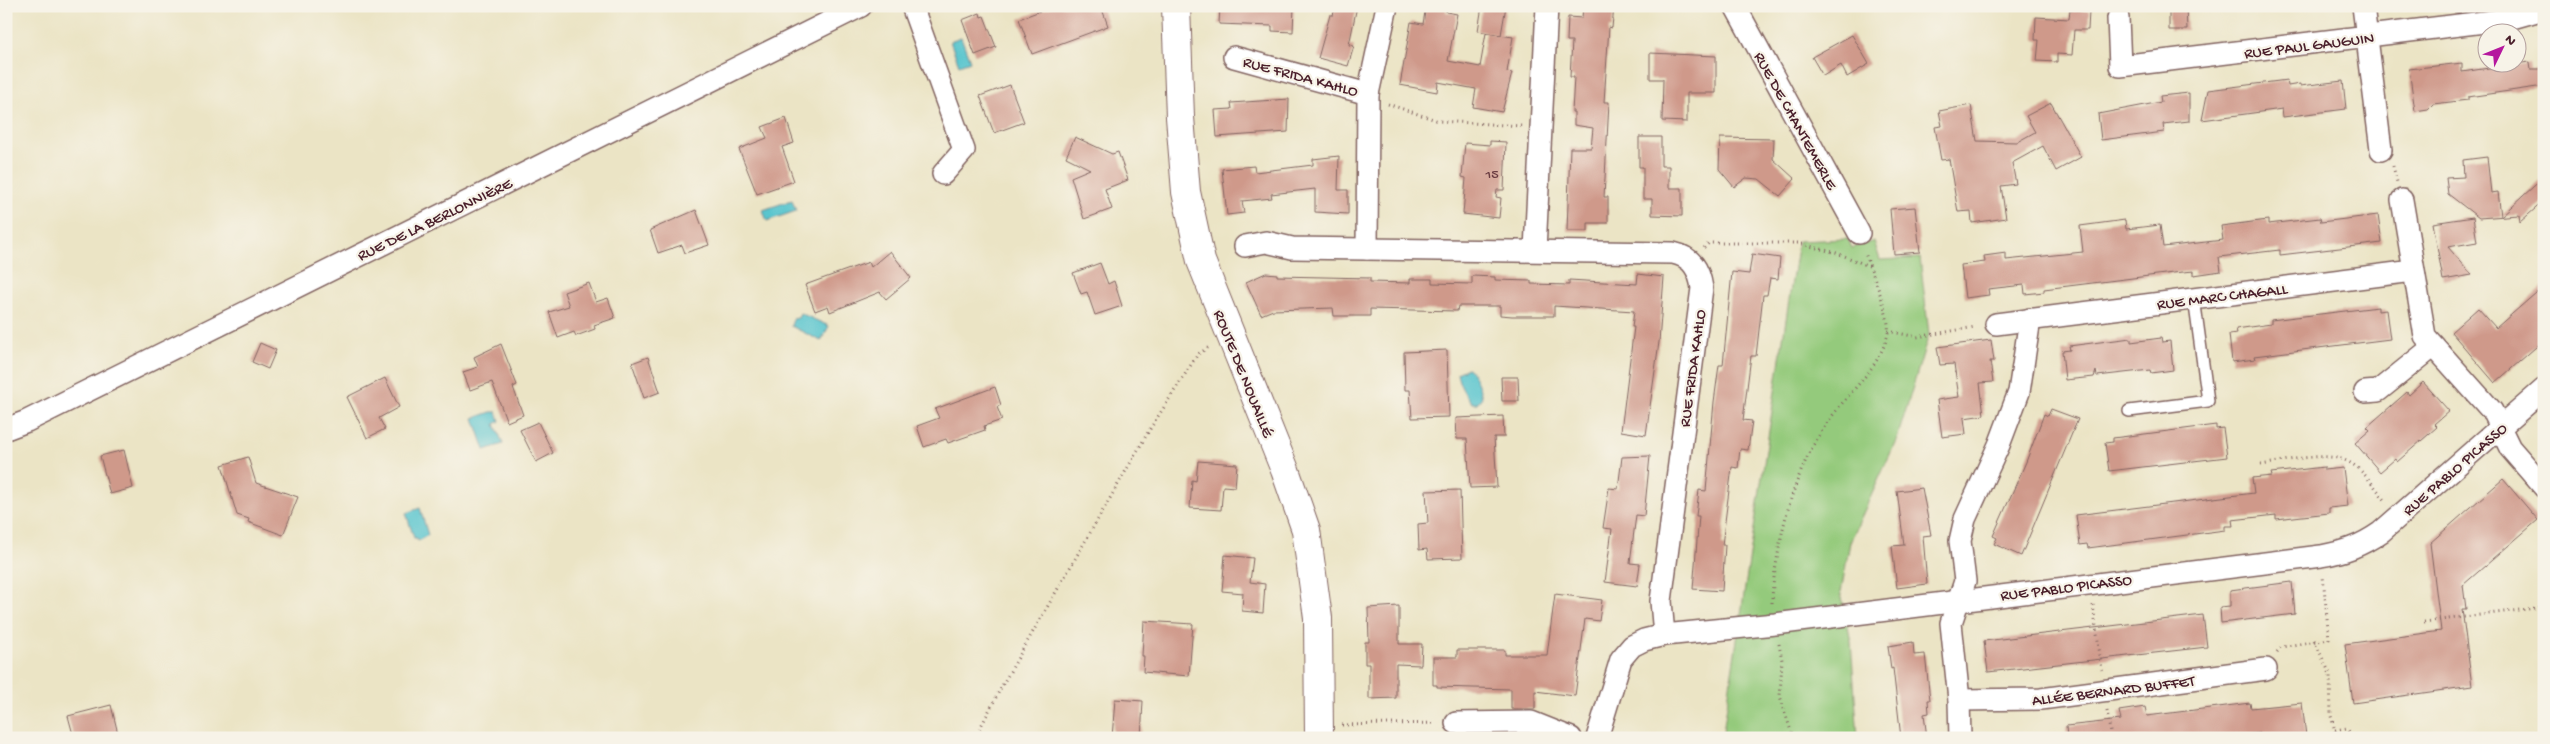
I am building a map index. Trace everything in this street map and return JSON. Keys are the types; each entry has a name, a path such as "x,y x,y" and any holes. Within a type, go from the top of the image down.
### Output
{"street":[{"name":"RUE DE LA BERLONNIÈRE","path":"6,429 27,421 861,6"},
{"path":"912,6 964,150 943,174"},
{"name":"ROUTE DE NOUAILLÉ","path":"1176,6 1180,117 1186,192 1201,261 1229,335 1285,470 1306,530 1318,618 1319,732"},
{"name":"RUE FRIDA KAHLO","path":"1367,249 1368,94 1387,6"},
{"path":"1535,250 1547,6"},
{"name":"RUE DE CHANTEMERLE","path":"1735,6 1859,233"},
{"path":"2363,6 2381,150"},
{"name":"RUE PAUL GAUGUIN","path":"2118,18 2120,66 2509,19 2544,9"},
{"name":"RUE FRIDA KAHLO","path":"1234,57 1368,94"},
{"path":"2402,200 2425,336 2492,411 2510,448 2544,487"},
{"path":"1245,246 1266,242 1292,248 1673,252 1684,255 1692,262"},
{"name":"RUE FRIDA KAHLO","path":"1664,635 1661,601 1702,288 1700,274 1692,262"},
{"name":"RUE MARC CHAGALL","path":"1996,324 2413,271"},
{"path":"1960,738 1960,700 1951,623 1965,581 1960,541 1966,519 1999,445 2019,392 2030,319"},
{"path":"2366,392 2378,391 2434,346"},
{"name":"RUE PABLO PICASSO","path":"1597,738 1621,659 1628,648 1644,640 1664,635 1775,624 1959,599 2321,556 2361,546 2381,532 2544,390"},
{"name":"ALLÉE BERNARD BUFFET","path":"1960,700 2041,699 2266,669"},
{"path":"1456,723 1531,722 1571,738"}],"lane":[{"path":"2129,411 2208,401 2194,298"}],"path":[{"path":"1368,94 1379,101 1439,121 1541,127"},
{"path":"2381,150 2392,162 2402,200"},
{"path":"1792,738 1780,696 1782,660 1772,601 1781,537 1795,484 1807,455 1835,412 1877,360 1888,331 1884,304 1859,233"},
{"path":"1692,262 1709,243 1798,243 1837,253 1870,266"},
{"path":"1888,331 1916,337 1996,324"},
{"path":"975,738 1004,682 1150,429 1198,354 1229,335"},
{"path":"2261,465 2311,458 2341,457 2354,465 2387,501 2396,494 2408,507"},
{"path":"2266,669 2281,647 2329,639 2321,556"},
{"path":"2090,584 2111,738"},
{"path":"2424,622 2544,607"},
{"path":"2314,640 2330,674 2331,716 2338,738"},
{"path":"1319,732 1456,723"},
{"path":"2335,730 2347,728 2351,735"}],"green space":[{"path":"1848,239 1852,248 1874,241 1880,260 1920,258 1929,334 1897,439 1850,542 1841,592 1851,642 1858,738 1722,738 1798,241"}],"water":[{"path":"961,37 970,61 959,65 950,41"},
{"path":"792,200 796,211 767,221 763,210"},
{"path":"800,313 829,326 821,341 791,326 793,319 798,318"},
{"path":"1468,368 1477,382 1482,397 1477,403 1472,403 1469,399 1462,389 1458,377 1457,373"},
{"path":"491,412 497,412 500,421 495,424 503,444 485,450 474,418"},
{"path":"420,508 428,535 418,541 417,538 414,538 406,513"}],"building":[{"path":"1053,6 1101,6 1108,26 1032,54 1019,19"},
{"path":"1220,6 1294,6 1293,32 1272,31 1272,26 1219,24"},
{"path":"1336,6 1357,6 1349,45 1354,46 1348,66 1318,58 1330,15 1333,15"},
{"path":"1426,6 1447,6 1446,12 1457,14 1448,61 1480,67 1486,33 1513,37 1507,72 1512,73 1502,112 1473,107 1476,89 1438,82 1437,92 1400,85 1411,22 1423,24"},
{"path":"1482,6 1506,6 1501,35 1478,31"},
{"path":"1583,6 1614,6 1612,28 1609,27 1604,102 1609,102 1604,197 1608,197 1608,223 1588,223 1588,231 1567,231 1570,148 1591,148 1593,128 1574,125 1574,112 1572,112 1574,77 1570,77 1572,41 1567,41 1568,17 1582,18"},
{"path":"2169,6 2186,6 2187,30 2169,30"},
{"path":"2070,9 2089,11 2088,30 2074,30 2072,55 2057,54 2057,62 2037,61 2039,40 2035,40 2036,17 2069,19"},
{"path":"980,13 981,17 984,16 996,47 975,55 962,20"},
{"path":"1852,35 1869,64 1847,77 1841,65 1823,76 1812,57"},
{"path":"1650,53 1716,56 1716,93 1687,93 1687,122 1662,121 1663,79 1650,79"},
{"path":"2528,62 2530,69 2544,69 2544,86 2468,97 2468,100 2433,104 2428,109 2415,111 2409,69 2462,63 2462,72 2478,70 2478,72 2528,72"},
{"path":"2287,80 2288,86 2343,81 2346,109 2283,117 2282,109 2202,120 2208,90"},
{"path":"1010,85 1024,122 994,133 980,96"},
{"path":"2189,93 2189,121 2163,124 2164,132 2101,140 2098,114 2161,102 2160,96"},
{"path":"1289,99 1288,132 1217,137 1215,110 1232,109 1231,103"},
{"path":"2051,103 2081,157 2056,171 2043,146 2012,163 2016,184 2001,186 2006,218 1972,223 1971,211 1958,212 1949,159 1941,160 1935,127 1942,126 1939,111 1971,105 1977,141 2017,142 2035,132 2026,116"},
{"path":"786,118 794,143 782,147 794,181 757,194 739,149 767,138 762,127"},
{"path":"1075,137 1112,154 1118,152 1128,180 1105,189 1112,209 1084,219 1071,177 1090,169 1066,157"},
{"path":"1639,137 1661,137 1661,166 1669,166 1669,188 1682,188 1682,216 1652,215 1652,199 1643,199 1643,167 1639,167"},
{"path":"1720,138 1774,139 1773,159 1795,179 1780,196 1759,179 1746,178 1734,187 1719,169"},
{"path":"1490,141 1506,142 1504,190 1497,190 1496,197 1501,198 1499,218 1463,214 1466,178 1462,177 1465,143 1490,145"},
{"path":"1339,156 1338,190 1348,190 1348,214 1315,212 1315,189 1271,194 1272,198 1242,201 1244,213 1227,215 1222,169 1254,166 1255,172 1313,165 1313,159"},
{"path":"2487,157 2491,193 2498,192 2501,216 2544,177 2544,201 2520,222 2519,215 2479,218 2448,194 2446,178 2464,177 2463,160"},
{"path":"1915,207 1920,252 1894,254 1890,209"},
{"path":"696,210 709,245 685,253 682,245 658,253 650,230"},
{"path":"2378,215 2382,243 2280,255 2280,250 2219,257 2221,271 2194,275 2194,271 2173,273 2044,289 2044,292 2025,294 2024,285 1988,289 1989,295 1965,298 1961,265 1985,262 1984,256 2006,253 2006,260 2083,252 2080,226 2125,220 2126,229 2160,225 2163,247 2223,240 2221,226 2268,220 2268,224 2320,218 2321,222"},
{"path":"2473,217 2477,242 2448,247 2472,275 2443,280 2433,223"},
{"path":"890,251 911,278 886,299 880,292 830,312 828,306 815,311 805,285 869,262 871,267"},
{"path":"1752,254 1780,258 1778,279 1770,278 1767,295 1763,295 1756,356 1751,356 1743,420 1752,421 1748,450 1740,449 1738,468 1732,467 1722,545 1725,545 1722,591 1693,589 1699,516 1696,516 1699,490 1706,491 1714,402 1719,365 1723,365 1732,272 1749,274"},
{"path":"1100,263 1108,284 1114,281 1122,306 1095,315 1087,292 1081,294 1073,273"},
{"path":"1266,273 1277,274 1277,276 1370,278 1370,282 1410,283 1410,279 1432,279 1432,283 1472,284 1472,276 1495,277 1495,280 1531,281 1531,284 1569,285 1569,280 1637,284 1638,274 1664,277 1659,342 1646,435 1621,431 1634,327 1632,327 1634,311 1554,306 1554,316 1512,316 1500,315 1500,306 1458,306 1457,311 1370,309 1370,316 1334,316 1333,308 1273,310 1261,315 1246,282"},
{"path":"589,283 596,302 608,298 615,318 594,325 595,329 576,336 574,332 558,338 549,312 569,306 564,292"},
{"path":"2544,286 2544,340 2495,383 2451,332 2478,308 2496,328"},
{"path":"2378,307 2378,311 2386,310 2390,339 2254,356 2255,359 2232,362 2229,334 2237,333 2236,329 2271,324 2271,320"},
{"path":"2131,338 2131,342 2161,338 2162,342 2170,341 2173,370 2151,373 2150,370 2097,376 2096,371 2094,377 2065,380 2062,351 2070,350 2069,346"},
{"path":"1991,340 1994,361 1990,361 1993,382 1980,383 1984,415 1964,418 1966,434 1942,437 1937,400 1959,397 1954,364 1940,365 1937,347"},
{"path":"260,343 276,350 268,369 252,362"},
{"path":"501,344 517,385 513,387 523,415 507,422 492,382 470,390 463,372 478,367 474,357"},
{"path":"1447,350 1449,417 1412,418 1410,390 1405,390 1404,352"},
{"path":"648,357 660,392 644,398 632,363"},
{"path":"1501,377 1518,377 1519,401 1502,401"},
{"path":"385,378 399,407 379,418 385,429 367,438 347,397"},
{"path":"2423,382 2449,411 2434,424 2437,427 2397,462 2395,459 2380,472 2355,443 2370,430 2367,427 2407,392 2409,395"},
{"path":"995,387 1001,405 997,407 1002,420 984,426 985,430 948,443 946,439 924,447 917,426 939,418 935,409"},
{"path":"2051,409 2078,419 2021,556 1994,544 1997,538 1993,536 2026,462 2044,414 2048,416"},
{"path":"1503,416 1504,437 1494,437 1497,487 1470,488 1467,439 1457,439 1456,418"},
{"path":"538,422 553,453 536,462 520,430"},
{"path":"2216,425 2216,429 2223,428 2227,457 2109,471 2105,443 2113,442 2113,438"},
{"path":"124,450 133,488 110,494 100,456"},
{"path":"1650,456 1644,516 1636,515 1630,563 1640,564 1637,586 1605,582 1612,529 1603,528 1609,488 1618,489 1622,457"},
{"path":"248,457 256,483 298,497 283,535 248,522 249,519 237,515 222,465"},
{"path":"1198,461 1237,464 1235,487 1223,486 1221,510 1190,508 1192,480 1196,481"},
{"path":"2324,467 2324,470 2343,468 2348,506 2329,508 2329,513 2276,519 2276,515 2232,520 2233,526 2225,526 2225,530 2088,548 2087,544 2080,545 2076,515 2254,493 2252,478 2272,476 2271,473"},
{"path":"2503,479 2538,520 2463,585 2466,609 2462,609 2472,686 2353,703 2345,644 2441,631 2430,543"},
{"path":"1922,488 1931,535 1923,536 1927,584 1897,588 1892,546 1904,545 1897,491"},
{"path":"1460,490 1462,558 1428,559 1427,549 1419,550 1418,524 1428,523 1426,491"},
{"path":"1225,555 1253,558 1250,582 1265,584 1263,613 1242,611 1243,593 1222,591"},
{"path":"2292,582 2295,614 2221,623 2220,607 2230,606 2230,590"},
{"path":"1555,594 1602,600 1599,621 1585,619 1575,696 1535,691 1535,709 1511,709 1511,689 1437,687 1437,685 1433,685 1433,657 1457,657 1457,650 1505,650 1505,655 1547,655"},
{"path":"1399,606 1399,644 1422,644 1421,665 1396,664 1396,698 1369,699 1369,664 1365,664 1365,642 1369,642 1368,608"},
{"path":"2203,615 2207,647 1988,672 1984,641"},
{"path":"1144,621 1193,624 1189,676 1143,672"},
{"path":"1913,642 1914,655 1925,654 1930,700 1928,700 1929,713 1924,714 1927,738 1901,738 1893,668 1891,669 1888,646"},
{"path":"1115,699 1143,701 1141,738 1112,738"},
{"path":"2250,703 2251,708 2302,703 2306,736 2260,738 2259,733 2222,738 2067,738 2066,726 2121,720 2119,711 2145,707 2147,716"},
{"path":"111,705 119,738 74,738 68,716"}]}
